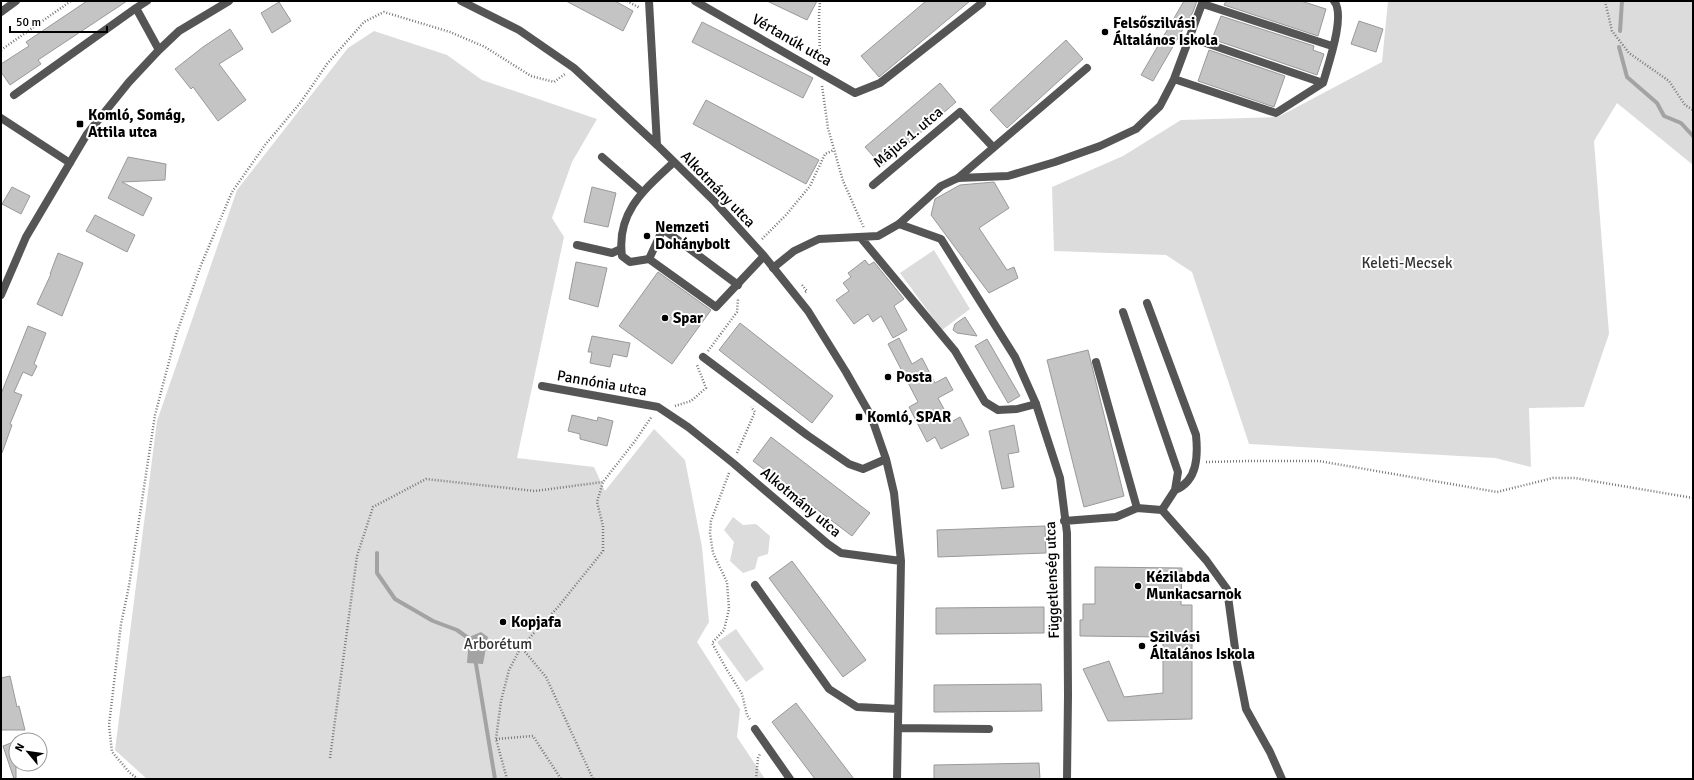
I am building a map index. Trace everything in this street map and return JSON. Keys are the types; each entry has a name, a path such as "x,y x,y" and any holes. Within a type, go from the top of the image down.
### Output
{"street":[{"path":"1,12 16,1"},
{"path":"14,95 147,1"},
{"path":"1,295 26,237 91,128 129,82 179,31 229,1"},
{"name":"Alkotmány utca","path":"461,1 519,30 574,68 657,145 715,202 764,256 808,311 846,372 871,416 886,459 894,493 900,561 897,779"},
{"path":"650,1 657,145"},
{"name":"Vértanúk utca","path":"695,1 854,93 880,83 982,3"},
{"path":"1174,79 1276,113 1323,83 1339,20 1337,5 1334,1"},
{"path":"958,178 1008,176 1055,162 1100,146 1136,129 1160,106 1174,79 1191,38 1203,2 1332,46"},
{"path":"136,8 159,50"},
{"path":"1191,38 1323,83"},
{"path":"773,268 794,251 819,239 865,238 878,236 899,224 941,186 958,178 1087,68"},
{"name":"Május 1. utca","path":"873,185 960,112 994,147"},
{"path":"1,118 70,163"},
{"path":"602,157 642,192"},
{"path":"674,162 642,192 628,214 620,241 622,256 630,262 649,259 716,307 764,256"},
{"name":"Függetlenség utca","path":"899,224 941,239 1015,356 1036,404 1060,478 1067,541 1067,779"},
{"path":"649,259 663,229 738,285"},
{"path":"865,238 956,352 985,402 998,410 1017,409 1036,404"},
{"path":"577,245 612,253 621,250"},
{"path":"1146,304 1196,435 1198,449 1195,470 1188,482 1182,488 1175,490"},
{"path":"1123,312 1178,472 1175,490 1162,510"},
{"path":"703,357 807,435 849,464 863,469 886,459"},
{"path":"1096,362 1136,508"},
{"name":"Pannónia utca","path":"542,386 658,407"},
{"name":"Alkotmány utca","path":"658,407 682,423 733,463 828,544 841,553 900,561"},
{"path":"1064,521 1116,517 1136,508 1162,510 1206,560 1227,589 1237,663 1246,709 1270,752 1282,779"},
{"path":"754,585 829,689 857,707 898,709"},
{"path":"898,728 990,729"},
{"path":"755,729 790,779"}],"path":[{"path":"1,50 71,1"},
{"path":"820,1 820,72 828,128 843,181 865,238"},
{"path":"1605,1 1612,31 1629,53 1669,82 1685,105 1693,110"},
{"path":"138,779 130,773 112,752 109,725 121,624 129,586 155,415 179,328 201,265 232,192 265,145 301,102 327,64 364,22 384,12 450,32 485,47 530,76 554,82 574,68"},
{"path":"761,240 786,215 810,186 825,154 834,150"},
{"path":"696,365 737,312"},
{"path":"696,365 703,370"},
{"path":"507,778 496,739 501,701 509,670 521,647 558,607 603,551 603,526 597,502 604,482 635,441 658,407 668,408 691,401 706,388 696,365"},
{"path":"746,403 755,412 733,463 711,521 710,533 713,553 727,582 729,609 724,630 712,643 742,694 747,715 755,729"},
{"path":"1196,463 1319,461 1497,492 1553,478 1575,478 1693,498"},
{"path":"330,758 357,556 373,507 426,479 535,491 604,482"},
{"path":"521,647 546,677 592,779"},
{"path":"496,739 533,736 561,779"},
{"path":"756,779 758,758 765,744"}],"green space":[{"name":"Keleti-Mecsek","path":"1388,1 1693,1 1693,165 1617,103 1594,141 1609,334 1584,407 1529,408 1531,467 1495,458 1249,444 1192,272 1166,255 1054,251 1052,187 1123,156 1181,120 1278,117 1382,62"},
{"name":"Arborétum","path":"374,31 447,55 482,80 597,119 572,162 552,218 564,237 517,458 594,467 605,491 654,429 685,460 702,547 709,622 697,642 740,709 737,737 765,779 147,779 115,750 157,421 237,190 348,48"},
{"path":"934,250 970,309 942,330 900,273"},
{"path":"733,517 743,525 756,524 770,536 768,554 758,557 755,569 743,573 730,561 734,542 724,530"},
{"path":"736,629 764,669 746,682 717,642"}],"shaded area":[{"path":"481,632 488,637 483,664 467,663 469,637"}],"building":[{"path":"87,1 127,1 38,60 41,64 10,85 1,72 1,64 29,46 26,42"},
{"path":"566,1 615,1 633,11 623,31"},
{"path":"767,1 817,1 807,20"},
{"path":"926,1 970,1 879,77 861,56"},
{"path":"1184,1 1197,1 1193,12 1153,81 1141,75"},
{"path":"1226,1 1301,1 1326,9 1318,36 1224,5"},
{"path":"279,2 291,21 272,33 261,13"},
{"path":"1221,16 1314,46 1313,50 1324,54 1317,75 1212,39"},
{"path":"1359,21 1383,29 1376,52 1351,44"},
{"path":"702,22 813,78 803,98 692,42"},
{"path":"230,29 243,49 219,64 246,100 218,121 193,87 191,89 175,69 203,47"},
{"path":"1066,40 1083,59 1007,128 990,110"},
{"path":"1209,50 1285,76 1274,107 1198,81"},
{"path":"940,83 956,102 882,166 865,147"},
{"path":"706,100 819,160 806,184 693,124"},
{"path":"128,157 166,164 165,180 122,182 152,198 143,216 108,198"},
{"path":"994,182 1009,208 979,228 1007,270 1014,267 1018,278 989,293 931,215 935,199 960,185"},
{"path":"12,187 30,196 21,214 2,204"},
{"path":"592,187 616,193 608,227 584,222"},
{"path":"95,215 135,235 127,252 86,231"},
{"path":"58,253 83,263 62,316 37,304 51,274"},
{"path":"865,260 869,265 874,262 904,299 894,306 907,330 893,338 881,316 873,322 868,314 854,324 836,300 849,291 843,283 851,277 848,273"},
{"path":"576,262 607,268 598,307 569,299"},
{"name":"Spar","path":"658,272 711,310 672,364 619,326"},
{"path":"965,317 977,336 957,333 953,330 955,324"},
{"path":"740,323 833,396 812,423 719,350"},
{"path":"28,326 46,333 34,364 37,366 32,376 23,372 14,392 22,395 10,424 12,425 1,453 1,394"},
{"path":"592,336 630,343 627,357 613,354 610,367 590,363 592,352 588,352"},
{"path":"899,338 912,364 922,358 935,383 946,377 953,390 938,398 951,422 960,417 969,435 941,449 935,437 927,442 909,407 918,402 888,344"},
{"path":"987,339 1020,396 1008,403 975,346"},
{"path":"1088,350 1124,496 1084,507 1047,360"},
{"path":"572,415 597,421 598,417 613,421 607,446 580,439 580,434 568,431"},
{"path":"1014,425 1019,452 1008,454 1014,487 1002,489 989,431"},
{"path":"771,437 870,513 852,536 753,461"},
{"path":"1045,526 1046,553 938,557 937,530"},
{"path":"792,561 866,660 843,677 769,578"},
{"path":"1095,567 1182,568 1181,605 1192,605 1192,719 1108,721 1083,669 1109,661 1124,697 1163,693 1163,637 1080,636 1080,620 1083,620 1083,604 1095,604"},
{"path":"1044,607 1044,633 936,634 936,608"},
{"path":"10,676 17,707 19,706 25,730 1,730 1,678"},
{"path":"1041,684 1042,711 934,712 934,685"},
{"path":"796,703 854,779 815,779 772,722"},
{"path":"8,744 8,761 3,746"},
{"path":"1039,763 1040,779 934,779 934,765"},
{"path":"12,772 16,772 16,778 14,779"}],"waterway":[{"path":"1620,31 1622,1"},
{"path":"1619,47 1627,77 1657,103 1664,116 1681,123 1693,136"},
{"path":"377,553 377,573 395,599 433,621 457,630 471,640"},
{"path":"475,658 495,779"}],"place":[{"name":"Felsőszilvási Általános Iskola","path":"1105,32"},
{"name":"Komló, Somág, Attila utca","path":"80,124"},
{"name":"Nemzeti Dohánybolt","path":"647,236"},
{"name":"Spar","path":"665,318"},
{"name":"Posta","path":"888,377"},
{"name":"Komló, SPAR","path":"859,417"},
{"name":"Kézilabda Munkacsarnok","path":"1138,586"},
{"name":"Kopjafa","path":"503,622"},
{"name":"Szilvási Általános Iskola","path":"1142,646"}]}
